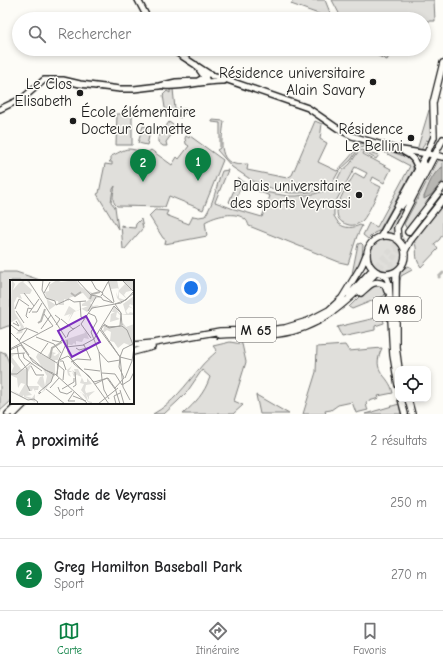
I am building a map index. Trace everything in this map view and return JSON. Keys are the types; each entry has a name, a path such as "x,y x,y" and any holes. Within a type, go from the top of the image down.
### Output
{"main road":[{"path":"138,0 144,12"},
{"path":"142,8 145,12"},
{"path":"182,56 196,65 209,78"},
{"path":"381,236 427,153 434,137 433,103 443,63"},
{"path":"0,109 24,98 44,80 58,79 120,89 134,89 162,85 181,86 209,78 228,81 308,108 346,133 370,142 443,157"},
{"path":"398,240 398,224 443,139"},
{"path":"396,148 411,155 415,159 418,169"},
{"path":"392,217 406,200 425,165"},
{"path":"443,186 410,234 443,193"},
{"path":"405,251 398,240 390,236 381,236 374,239 370,244 366,255 371,268 382,274 391,274 397,271 404,261 405,251 410,241 443,199"},
{"name":"M 65","path":"329,310 347,292 366,255"},
{"name":"M 986","path":"397,271 396,347 399,366"},
{"name":"M 65","path":"134,345 154,343 220,331 270,330 308,322 344,300 372,273 344,305 315,324"},
{"name":"M 65","path":"361,293 375,277 382,274"},
{"name":"M 986","path":"382,274 388,281 395,367"},
{"path":"392,276 396,347"},
{"name":"M 65","path":"134,352 221,334 278,334 293,331 326,320 342,310 374,282 383,283 386,288 390,309"},
{"path":"402,402 405,414"},
{"path":"407,402 409,414"},
{"path":"407,402 412,414"},
{"path":"8,414 19,404"},
{"path":"14,414 24,404"}],"shaded area":[{"path":"294,0 325,0 330,12 313,12 291,4"},
{"path":"332,0 434,0 435,21 431,21 431,12 338,12"},
{"path":"378,56 389,56 387,60"},
{"path":"173,89 175,109 187,109 187,111 180,118 165,108 163,95 167,91 170,93 170,90"},
{"path":"429,110 431,111 430,138 429,141 426,140 421,151 417,150"},
{"path":"117,114 132,114 132,145 116,145"},
{"path":"212,120 224,121 222,146 225,157 229,161 237,164 248,164 247,170 287,178 292,175 315,121 322,124 320,139 327,143 318,162 337,171 361,143 376,148 375,150 364,147 359,148 351,160 339,171 331,185 327,188 312,192 290,193 276,190 253,181 232,167 217,150 220,148 220,123 212,122"},
{"path":"169,122 173,125 177,133 172,134 166,142 167,146 163,146 158,142 158,138"},
{"path":"143,126 151,128 147,145 138,143"},
{"path":"186,136 189,138 190,136 223,160 203,210 169,196 165,207 117,206 113,199 115,186 113,189 111,202 115,207 118,229 97,194 99,193 105,164 112,165 112,162 109,162 111,160 111,156 124,150 132,149 144,152 149,152 151,150 172,165 177,157 179,159 189,146 186,144"},
{"path":"384,149 409,158 413,162 413,170 379,231 374,233 368,239 363,235 369,223 377,227 410,166 382,151"},
{"path":"361,150 379,155 376,159 364,152 363,154 391,169 384,183 373,177 371,182 381,187 370,209 363,220 358,224 349,225 341,222 337,209 343,194 355,173 364,178 367,173 355,167 336,201 334,206 334,216 339,224 347,227 362,226 357,236 348,264 339,262 249,226 246,220 237,215 220,216 205,222 207,236 165,244 166,240 163,238 149,216 155,210 168,211 166,215 189,224 193,216 205,216 213,200 222,171 228,170 215,202 262,217 270,196 258,191 297,196 314,194 327,190 334,186 341,172 350,164"},
{"path":"439,159 443,160 443,167 438,170 424,197 433,193 443,181 443,184 407,229 404,224"},
{"path":"443,167 443,181 431,195 424,199 431,180 436,172"},
{"path":"239,178 245,183 243,187 241,186 234,204 229,202"},
{"path":"409,200 395,235 386,232 396,216"},
{"path":"443,203 443,234 434,244 438,249 421,267 417,260 414,240"},
{"path":"141,219 143,228 125,249 123,249 121,225 124,227 135,228 136,224"},
{"path":"383,239 389,239 399,246 402,255 401,261 395,268 389,271 383,271 373,264 370,258 370,252 377,242"},
{"path":"361,243 363,245 362,260 353,275 358,244"},
{"path":"408,266 412,268 412,270 401,276 400,281 398,337 398,277 402,270"},
{"path":"0,272 16,272 40,280 10,280 10,326 0,329"},
{"path":"376,284 383,286 386,292 384,296 352,309 349,307 371,285"},
{"path":"380,317 383,318 384,323 375,326 375,330 342,337 337,327"},
{"path":"230,342 242,344 246,362 234,401 243,405 233,414 183,414 192,406 208,383 210,377 202,370 187,392 164,414 153,414 167,405 184,388 203,364 217,351 213,346"},
{"path":"345,345 349,351 382,348 378,363 379,368 391,386 393,393 378,396 379,398 366,402 368,410 356,413 352,402 338,405 331,410 325,411 326,414 303,414 316,372 317,347"},
{"path":"0,351 5,353 10,365 10,402 0,411"},
{"path":"256,395 258,396 289,414 260,414"},
{"path":"399,404 401,414 365,414"}],"waterway":[{"path":"439,277 443,273"}],"tunnel":[{"path":"425,165 433,156 443,152"},
{"path":"370,272 408,232"},
{"path":"392,276 391,262 400,247"},
{"path":"374,275 388,259"}],"place":[{"name":"Résidence universitaire Alain Savary","path":"373,82"},
{"name":"Le Clos Elisabeth","path":"80,93"},
{"name":"École élémentaire Docteur Calmette","path":"73,121"},
{"name":"Résidence Le Bellini","path":"411,138"},
{"name":"Stade de Veyrassi","path":"198,181"},
{"name":"Greg Hamilton Baseball Park","path":"143,182"},
{"name":"Palais universitaire des sports Veyrassi","path":"359,195"}]}
